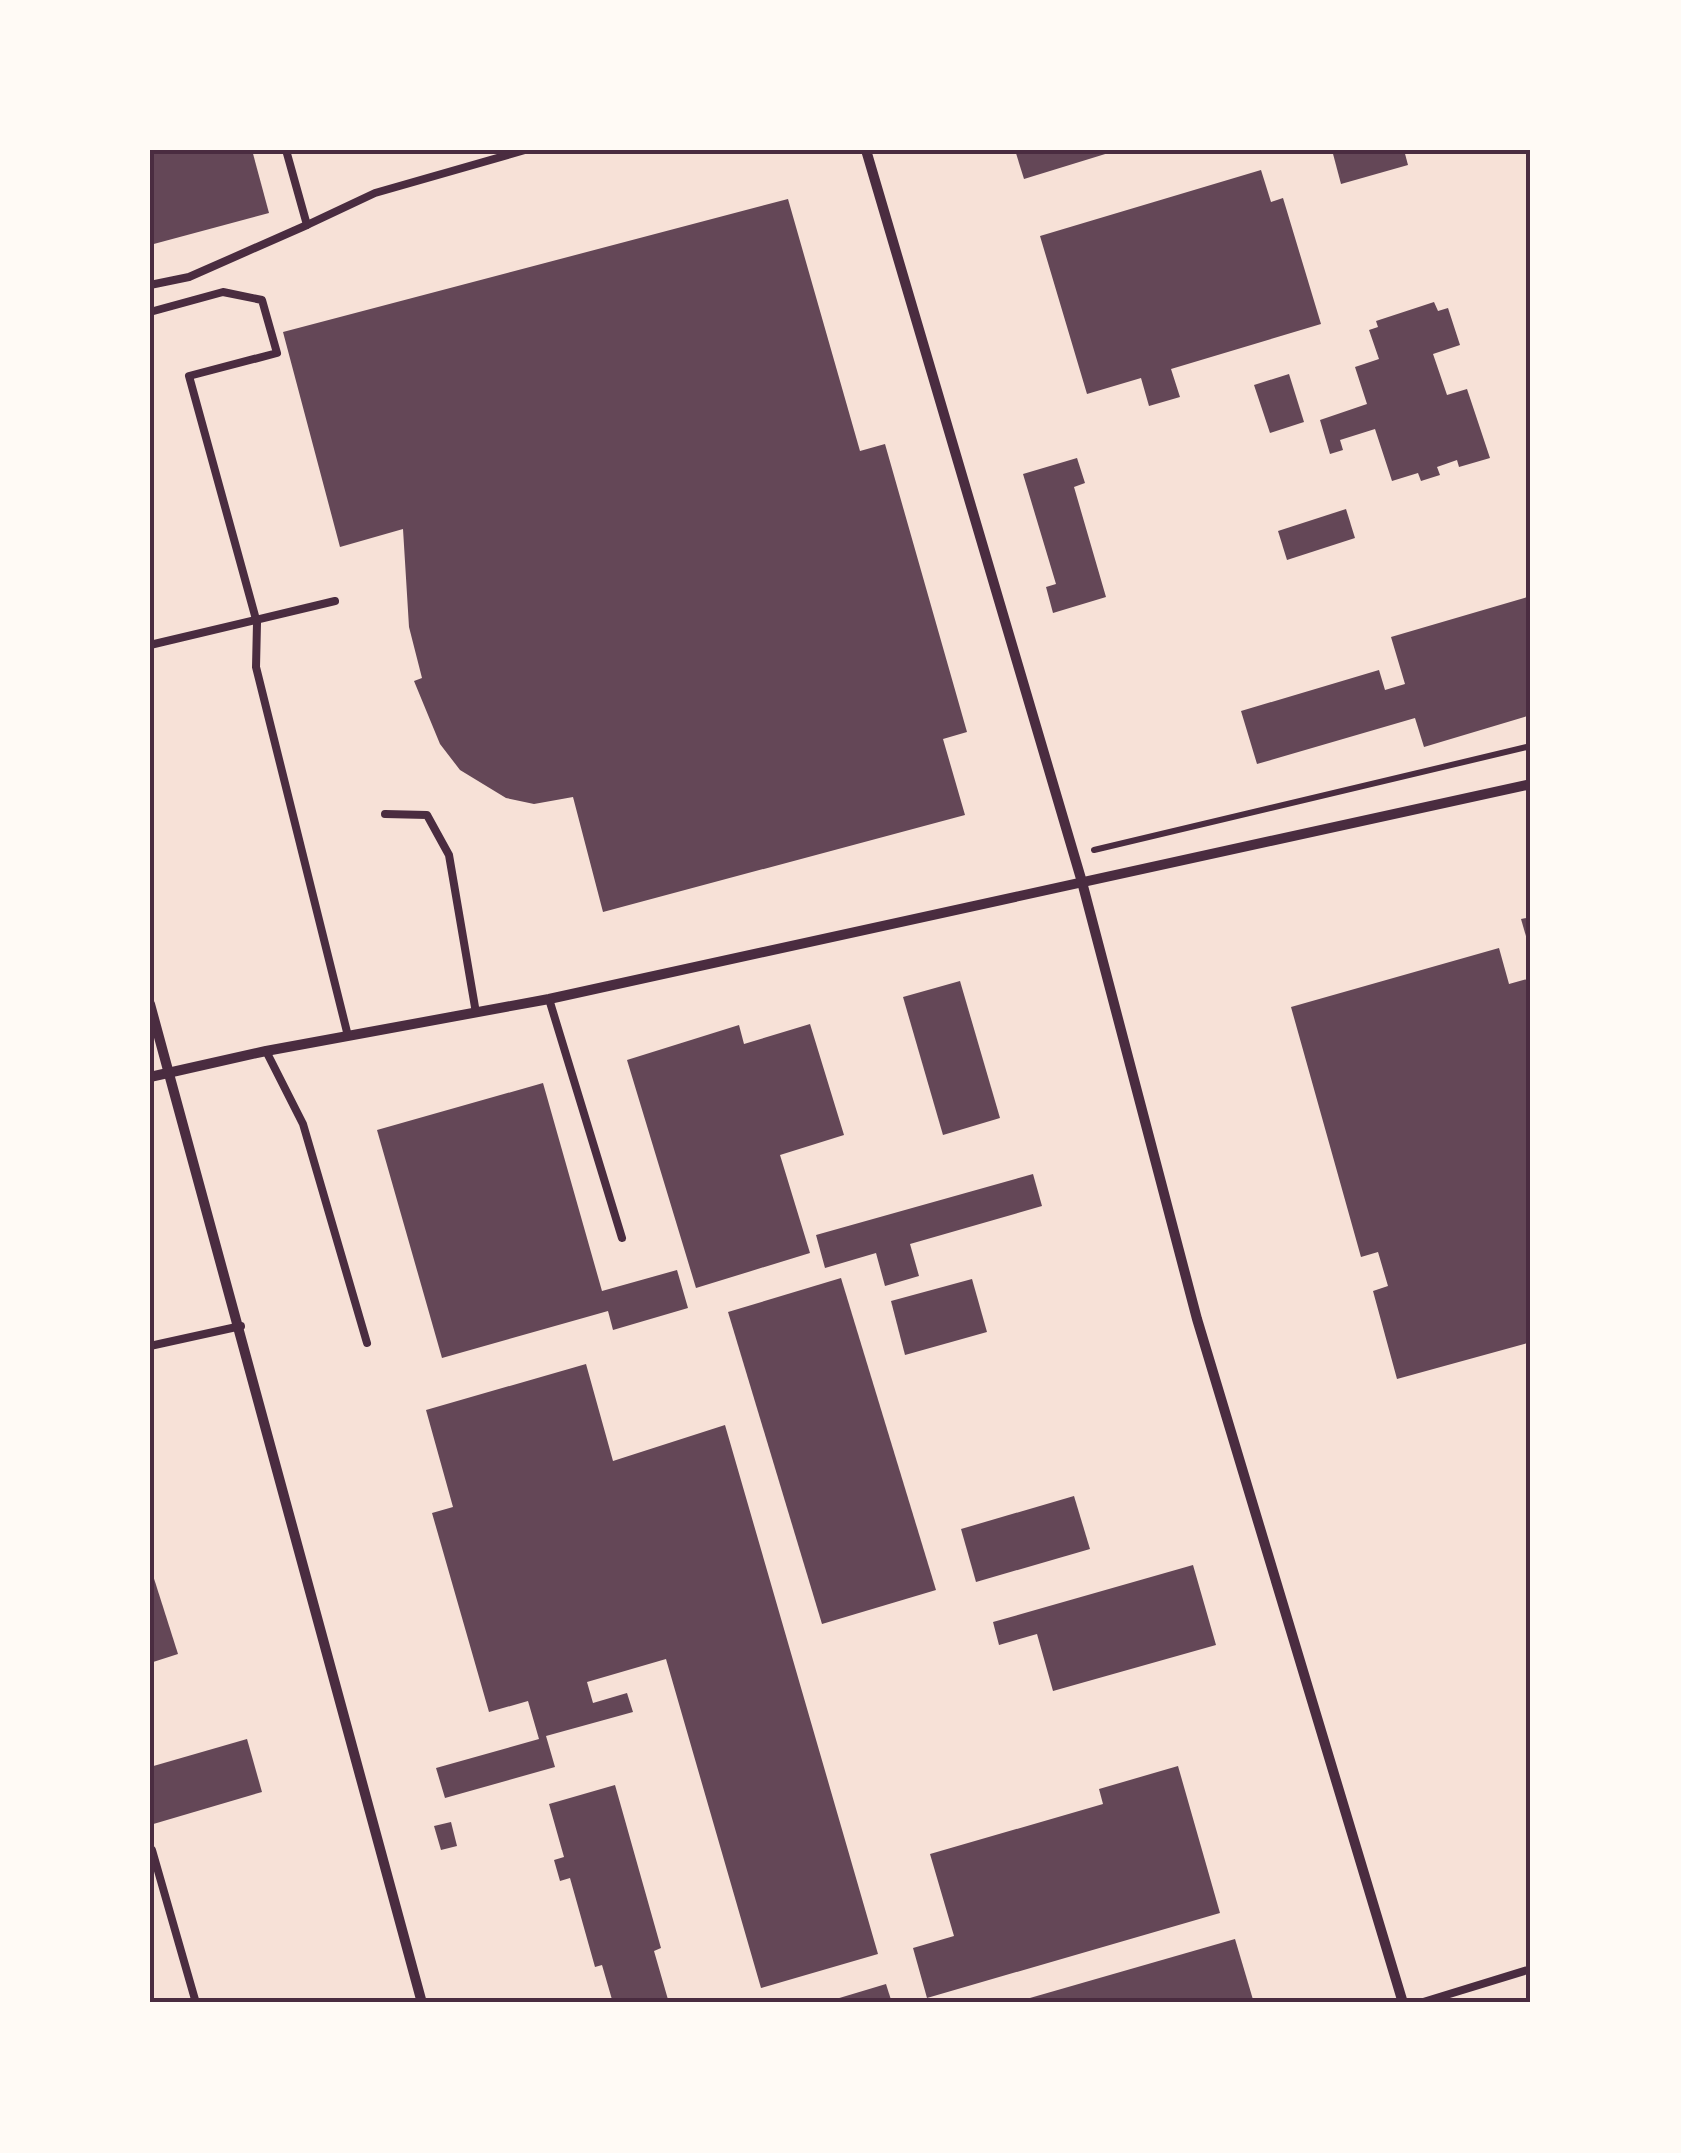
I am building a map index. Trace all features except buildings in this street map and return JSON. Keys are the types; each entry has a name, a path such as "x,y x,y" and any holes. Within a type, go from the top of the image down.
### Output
{"street":[{"path":"866,150 1082,882 1198,1319 1402,2003"},
{"path":"150,1077 266,1051 549,999 1531,784"},
{"path":"150,1004 241,1326 422,2003"}],"lane":[{"path":"286,150 307,224"},
{"path":"150,284 189,277 375,194 525,150"},
{"path":"150,312 224,292 262,300 277,353 189,376 257,623 256,667 348,1036"},
{"path":"150,645 257,623 335,601"},
{"path":"385,814 427,814 449,856 476,1013"},
{"path":"549,999 622,1238"},
{"path":"266,1051 304,1124 367,1343"},
{"path":"150,1346 241,1326"},
{"path":"152,1850 196,2003"},
{"path":"1420,2003 1531,1970"}],"path":[{"path":"1074,855 1531,746"}]}
